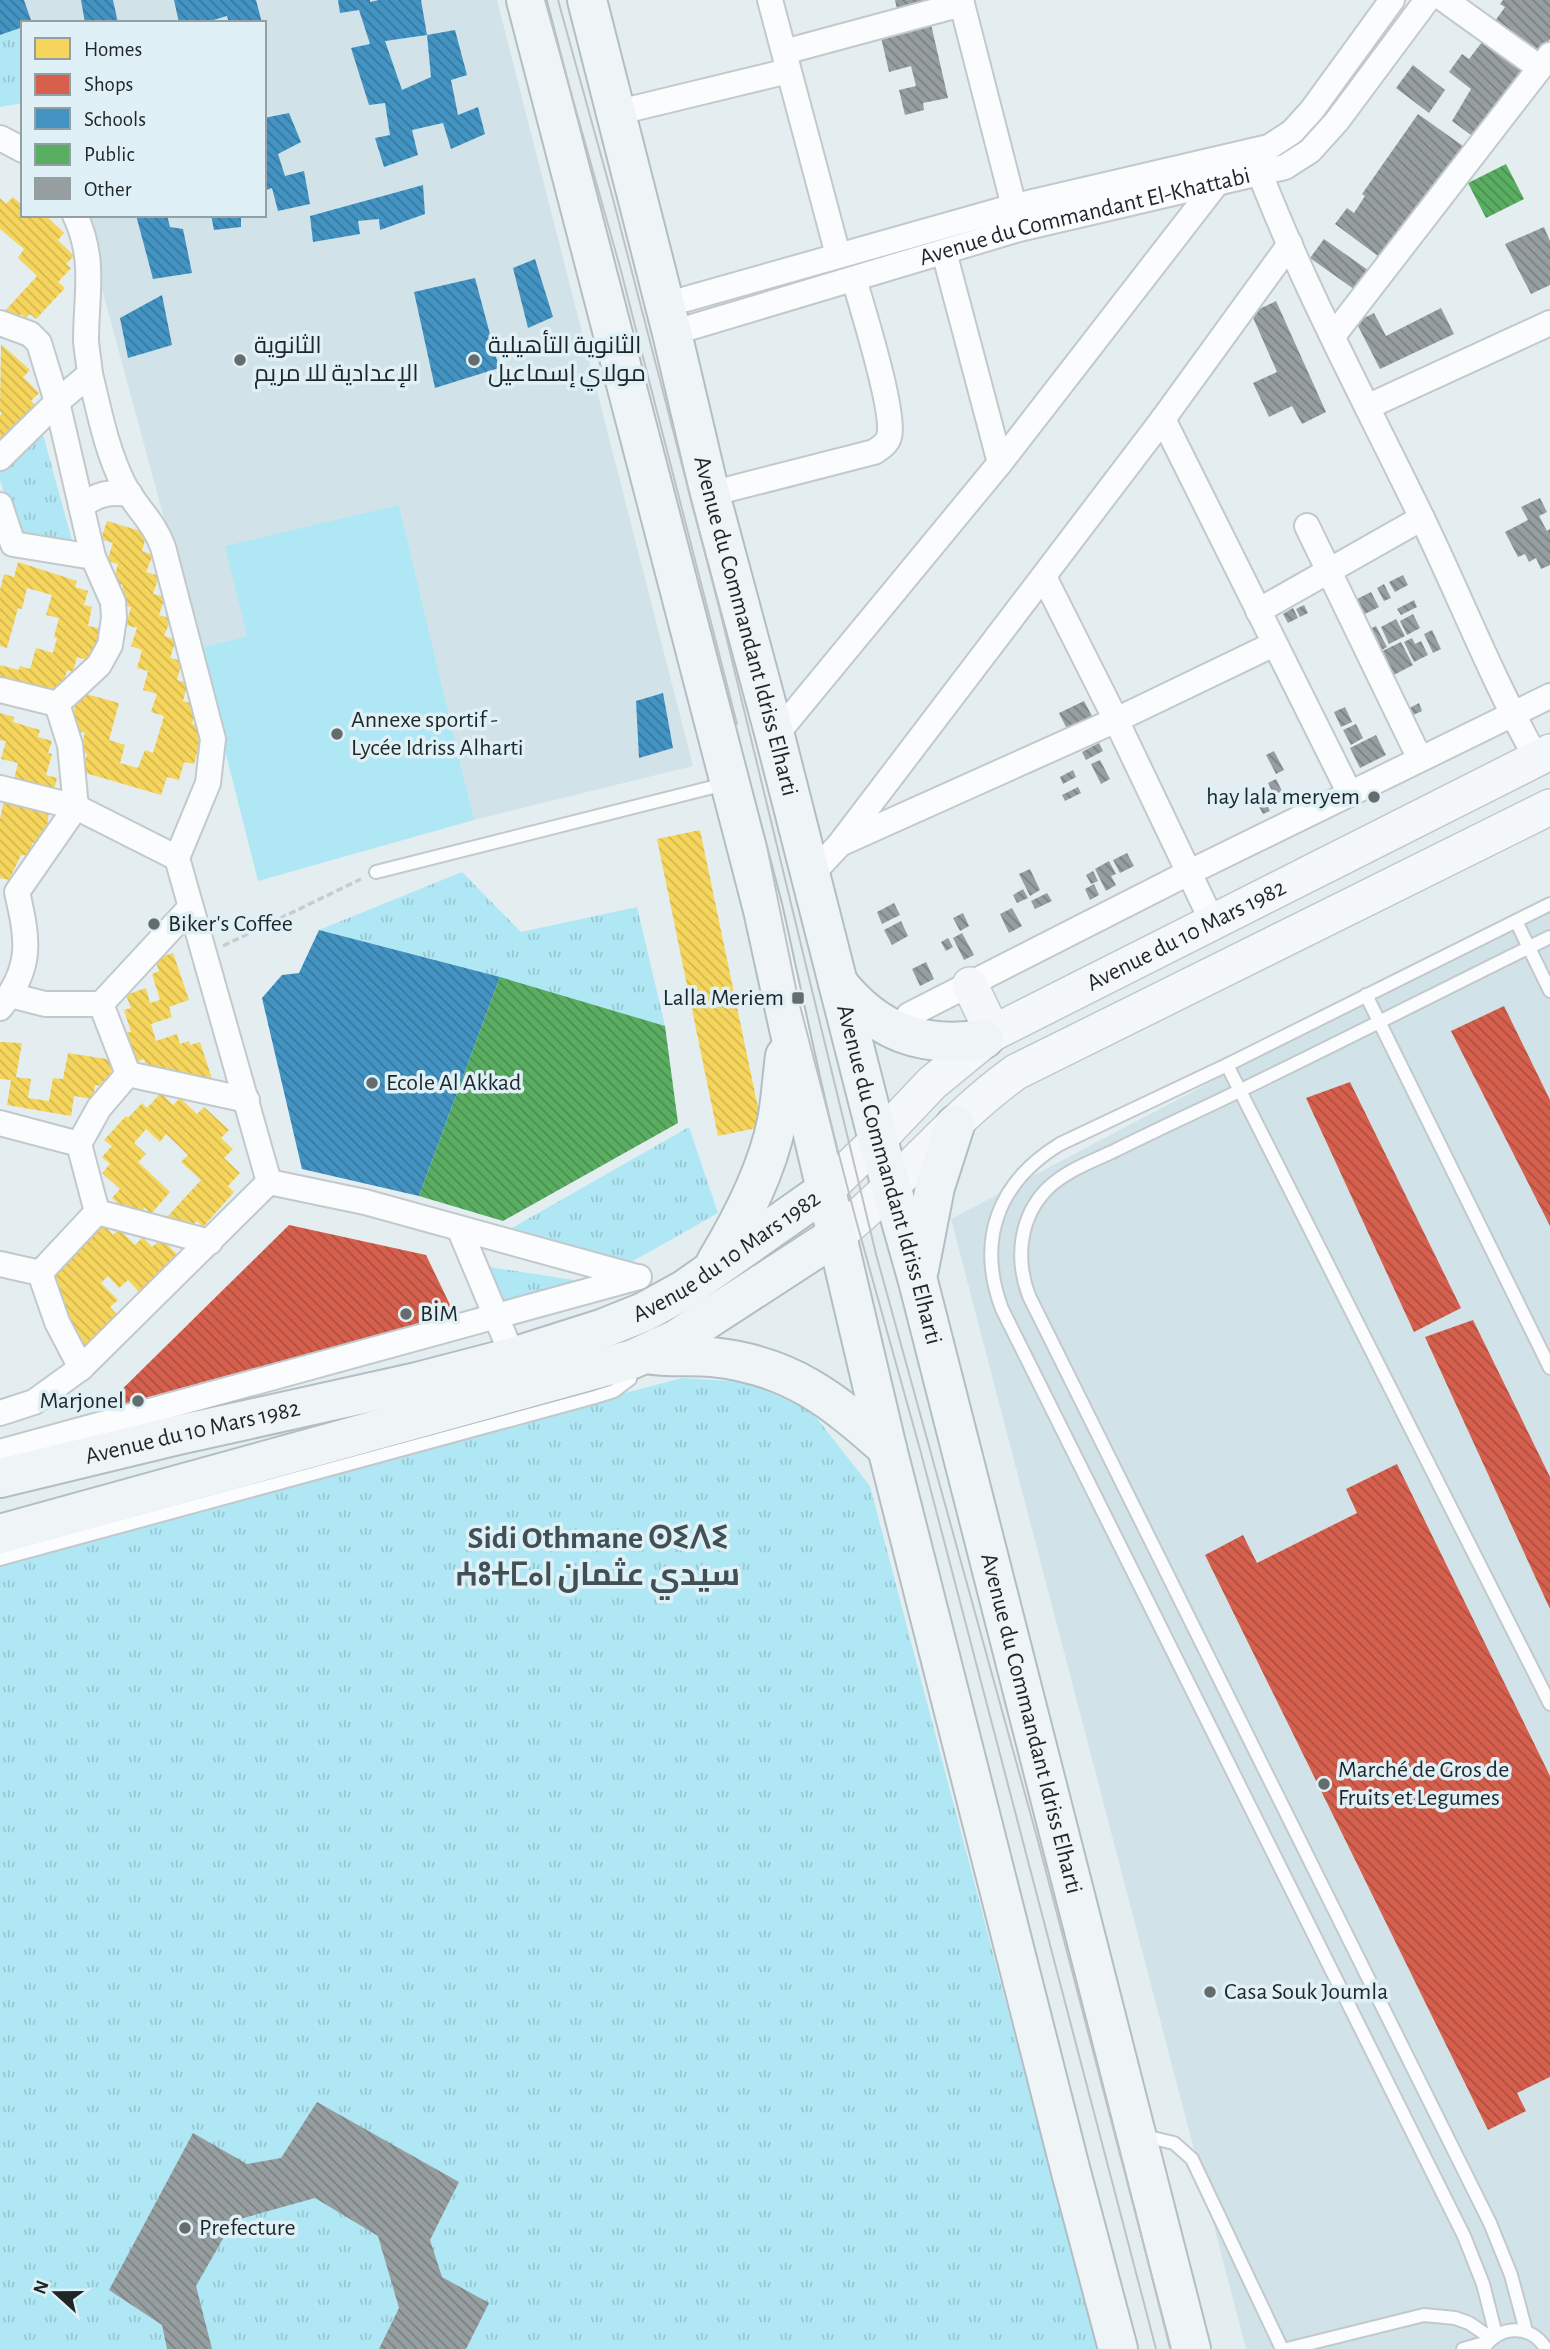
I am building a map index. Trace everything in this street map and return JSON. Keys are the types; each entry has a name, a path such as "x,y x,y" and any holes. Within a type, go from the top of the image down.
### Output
{"main road":[{"path":"526,0 763,910 887,1448 1118,2349"},
{"name":"Avenue du Commandant Idriss Elharti","path":"587,0 710,494 878,1140 918,1282 1191,2349"},
{"name":"Avenue du 10 Mars 1982","path":"0,1478 417,1382 513,1357 644,1312 696,1282 826,1190 932,1083 988,1036 1544,755"},
{"name":"Avenue du 10 Mars 1982","path":"0,1534 640,1357 677,1339 837,1235 867,1211 987,1094 1016,1072 1550,807"},
{"path":"838,983 866,1013 902,1034 943,1042 988,1036 970,985"},
{"path":"696,1282 744,1211 768,1150 777,1122 789,1029"},
{"path":"918,1282 930,1207 954,1125"},
{"path":"640,1357 712,1357 757,1366 780,1374 841,1407 887,1448"}],"street":[{"path":"770,0 838,255"},
{"name":"Avenue du Commandant El-Khattabi","path":"668,319 854,279 944,252 1017,218 1217,183 1255,162 1269,147 1292,132 1312,110 1392,0"},
{"name":"Avenue du Commandant El-Khattabi","path":"668,319 838,255 1017,218 1255,162 1285,167 1310,152 1337,121 1427,0"},
{"path":"1333,336 1545,62 1445,0"},
{"path":"615,113 786,62 962,2 1017,218"},
{"path":"0,138 21,149"},
{"path":"1255,162 1290,244 1422,518 1512,714 1544,755"},
{"path":"775,736 1000,463 1217,183"},
{"path":"76,217 82,230 90,269 86,342 90,374 104,431 121,478 156,529 163,547 213,739 208,783 177,858 269,1182"},
{"path":"811,875 839,845 1044,577 1290,244"},
{"path":"944,252 1000,463"},
{"path":"710,494 874,452 889,438 891,423 872,340 854,279"},
{"path":"0,323 19,328 39,343 57,402 93,557 113,602 114,618 110,645 99,665 57,704"},
{"path":"1367,407 1550,323"},
{"path":"0,458 90,374"},
{"path":"1163,419 1350,794"},
{"path":"81,506 105,492 130,494"},
{"path":"0,505 7,551 93,557"},
{"path":"1258,611 1422,518"},
{"path":"1307,526 1420,759"},
{"path":"1044,577 1212,921"},
{"path":"839,845 1116,720 1274,644"},
{"path":"0,690 57,704"},
{"path":"909,1014 1190,872 1550,696"},
{"path":"57,704 70,745 76,807 8,890 26,932 27,944 21,973 5,1002 101,1004 190,908"},
{"path":"0,788 76,807 177,858"},
{"path":"101,1004 128,1074"},
{"path":"128,1074 247,1100"},
{"path":"97,1212 79,1144 99,1108 128,1074"},
{"path":"0,1123 79,1144"},
{"path":"269,1182 365,1202 639,1277 696,1282"},
{"path":"0,1413 34,1402 81,1368 269,1182"},
{"path":"97,1212 210,1242"},
{"path":"40,1273 97,1212"},
{"path":"460,1228 513,1357"},
{"path":"0,1264 40,1273"},
{"path":"40,1273 57,1322 81,1368"},
{"path":"0,1452 639,1277"}],"lane":[{"path":"376,872 730,783"},
{"path":"1490,2341 1483,2284 1464,2236 1002,1309 994,1283 990,1255 996,1219 1014,1183 1027,1167 1060,1144 1227,1065 1550,904"},
{"path":"1516,921 1550,990"},
{"path":"1526,2331 1511,2275 1490,2223 1024,1283 1020,1255 1030,1213 1048,1188 1073,1170 1240,1091 1550,937"},
{"path":"1366,995 1550,1368"},
{"path":"1227,1065 1550,1704"},
{"path":"0,1559 595,1397 614,1391 630,1379 640,1357"},
{"path":"1136,2134 1174,2143 1192,2159 1284,2349 1424,2315 1462,2320 1490,2341"},
{"path":"1463,2349 1516,2329 1536,2336 1546,2349"}],"path":[{"path":"204,955 376,872"}],"shaded area":[{"name":"الثانوية التأهيلية مولاي إسماعيل","path":"24,0 497,0 693,766 474,820 399,505 247,636 199,648 83,217 266,217 266,21 31,21"},
{"name":"Marché de Gros de Fruits et Legumes","path":"1550,903 1550,2349 1246,2349 951,1219"}],"green space":[{"path":"21,28 21,103 0,107 0,35"},
{"path":"41,427 73,544 15,531 0,480 0,462"},
{"name":"Annexe sportif - Lycée Idriss Alharti","path":"399,505 474,820 258,881 199,648 247,636 225,546"},
{"path":"462,872 521,932 637,907 665,1026 319,930"},
{"path":"689,1127 718,1213 628,1264 503,1233"},
{"path":"483,1266 600,1284 507,1308"},
{"path":"682,1378 747,1382 811,1411 870,1486 1097,2349 0,2349 0,1557"}],"building: Homes":[{"path":"13,197 21,204 21,217 47,217 64,233 58,240 74,256 66,264 71,268 58,282 65,288 36,319 30,314 26,318 21,314 12,323 2,314 37,276 18,258 24,249 0,229 0,198 6,204"},
{"path":"1,344 30,370 23,377 39,393 31,401 36,405 23,419 0,457 2,413"},
{"path":"107,521 147,533 142,551 153,555 146,572 159,576 153,594 165,597 159,615 171,619 164,636 176,640 170,658 182,661 177,680 188,683 183,701 197,705 192,724 204,727 194,764 184,762 179,780 167,777 161,795 82,772 87,754 79,751 85,733 69,728 79,692 119,703 109,740 125,745 120,763 138,768 145,750 153,753 164,716 151,712 157,694 143,690 148,671 137,668 142,650 131,646 137,628 126,625 131,607 119,604 123,585 113,582 118,564 107,561 113,543 101,539"},
{"path":"18,562 77,581 75,587 88,591 84,605 92,607 88,626 102,629 93,662 77,657 73,672 67,670 61,693 0,686 0,665 19,670 20,666 30,669 36,648 53,653 57,638 54,637 59,618 46,615 52,595 27,588 22,609 18,608 7,648 0,646 0,590 4,574 14,577"},
{"path":"0,713 14,717 13,722 40,730 38,737 52,741 48,753 52,754 46,775 57,778 53,794 13,783 18,763 1,759 6,741 0,740"},
{"path":"4,801 49,809 46,843 32,843 33,856 21,855 9,880 0,878 0,819"},
{"path":"700,830 762,1127 718,1136 657,839"},
{"path":"173,953 189,1000 169,1007 172,1017 151,1024 156,1041 177,1034 180,1044 200,1042 213,1082 173,1083 168,1068 149,1074 144,1059 136,1062 126,1033 131,1032 124,1010 131,1008 126,995 146,988 150,1003 160,1000 152,974 159,971 155,959"},
{"path":"0,1042 22,1043 16,1077 31,1079 28,1098 49,1101 53,1078 63,1079 68,1053 113,1060 109,1087 95,1085 93,1099 74,1096 71,1116 7,1105 11,1080 0,1079"},
{"path":"161,1093 173,1105 180,1098 197,1114 204,1107 229,1130 221,1138 233,1149 224,1158 240,1173 228,1186 234,1192 203,1227 197,1221 192,1226 188,1221 179,1231 166,1218 201,1180 181,1162 188,1155 166,1134 160,1142 146,1129 134,1143 146,1154 138,1162 170,1192 151,1214 145,1208 135,1219 112,1198 120,1189 102,1173 110,1164 102,1157 112,1146 104,1140 126,1116 128,1118 142,1103 147,1108"},
{"path":"104,1225 113,1235 119,1229 135,1245 143,1237 152,1247 161,1239 180,1257 142,1295 128,1280 119,1288 108,1276 101,1283 118,1300 110,1307 123,1321 85,1358 62,1316 68,1311 48,1291 49,1282 55,1276 53,1274"}],"building: Shops":[{"path":"1504,1006 1550,1100 1550,1226 1451,1031"},
{"path":"1350,1082 1461,1308 1414,1332 1306,1098"},
{"path":"289,1225 426,1255 454,1313 109,1420 104,1407"},
{"path":"1473,1320 1550,1477 1550,1609 1425,1337"},
{"path":"1397,1464 1550,1776 1550,2077 1517,2093 1526,2111 1488,2130 1205,1555 1243,1535 1257,1563 1357,1513 1346,1489"}],"building: Schools":[{"path":"0,0 24,0 31,21 21,21 21,28 0,35"},
{"path":"81,0 113,0 118,21 85,21"},
{"path":"174,0 256,0 261,21 228,21 227,16 210,21 179,21"},
{"path":"338,0 421,0 427,35 455,30 467,75 451,80 458,115 478,107 485,134 451,149 443,123 412,130 418,155 384,167 375,138 390,135 385,103 369,105 351,48 370,44 359,10 340,13","holes":["427,35 431,77 402,90 385,41"]},
{"path":"289,113 301,142 278,154 285,176 304,171 310,204 278,211 272,188 266,190 266,118"},
{"path":"423,185 425,214 380,230 379,219 358,221 360,234 313,242 310,216"},
{"path":"137,217 168,217 170,227 183,229 192,273 153,279"},
{"path":"211,217 241,217 241,227 214,230"},
{"path":"535,259 553,317 528,328 513,268"},
{"path":"475,278 499,368 435,388 414,292"},
{"path":"162,295 172,345 128,358 120,318"},
{"path":"663,693 673,748 639,758 636,701"},
{"name":"Ecole Al Akkad","path":"319,930 500,977 419,1196 302,1169 262,998 282,975 299,973"}],"building: Public":[{"path":"1506,164 1524,199 1486,218 1468,183"},
{"path":"500,977 665,1026 678,1123 503,1221 419,1196"}],"building: Other":[{"path":"895,0 930,0 897,9"},
{"path":"1503,0 1550,0 1550,39 1541,52 1495,21 1505,7 1500,4"},
{"path":"930,20 948,98 923,103 924,110 905,115 899,90 916,86 911,66 889,72 880,33"},
{"path":"1482,42 1523,72 1475,138 1452,121 1471,89 1449,72 1462,54 1469,59"},
{"path":"1413,65 1445,90 1429,113 1396,88"},
{"path":"1418,114 1463,146 1382,259 1335,224 1347,208 1354,213 1365,196 1362,194"},
{"path":"1544,227 1550,241 1550,285 1531,294 1505,244"},
{"path":"1324,239 1372,273 1358,292 1310,258"},
{"path":"1276,301 1326,412 1302,424 1292,406 1269,417 1253,383 1277,372 1251,313"},
{"path":"1441,308 1454,334 1380,369 1356,322 1374,313 1386,336"},
{"path":"1540,498 1547,512 1539,516 1547,531 1550,529 1550,565 1541,569 1536,558 1529,562 1525,554 1518,557 1505,532 1528,520 1521,507"},
{"path":"1403,575 1408,585 1395,592 1389,582"},
{"path":"1384,584 1391,598 1384,601 1377,588"},
{"path":"1371,592 1379,607 1363,615 1355,600"},
{"path":"1414,600 1417,607 1401,615 1397,609"},
{"path":"1304,605 1308,613 1300,617 1296,609"},
{"path":"1293,608 1298,618 1288,623 1283,614"},
{"path":"1413,614 1420,628 1407,635 1400,621"},
{"path":"1396,619 1405,636 1389,644 1381,627"},
{"path":"1376,626 1387,647 1373,655 1362,633"},
{"path":"1432,630 1441,649 1433,653 1424,634"},
{"path":"1412,638 1415,644 1421,641 1428,655 1414,662 1404,642"},
{"path":"1401,642 1413,665 1384,680 1372,656"},
{"path":"1084,701 1093,718 1068,731 1059,713"},
{"path":"1419,703 1422,711 1411,716 1408,709"},
{"path":"1345,707 1352,722 1341,727 1334,712"},
{"path":"1356,724 1363,738 1351,745 1343,730"},
{"path":"1376,735 1386,755 1360,768 1350,748"},
{"path":"1099,743 1103,751 1086,760 1082,752"},
{"path":"1274,751 1284,770 1276,774 1266,755"},
{"path":"1100,760 1110,779 1101,784 1091,764"},
{"path":"1073,770 1076,777 1063,784 1060,777"},
{"path":"1276,779 1282,791 1274,795 1268,783"},
{"path":"1078,787 1081,793 1065,801 1062,795"},
{"path":"1264,799 1270,811 1263,814 1257,803"},
{"path":"1127,853 1134,866 1120,873 1113,860"},
{"path":"1109,861 1116,874 1111,876 1116,885 1106,891 1095,869"},
{"path":"1030,869 1040,890 1030,896 1019,874"},
{"path":"1093,871 1098,881 1091,884 1086,875"},
{"path":"1094,884 1099,895 1090,900 1085,889"},
{"path":"1023,889 1028,898 1017,903 1013,895"},
{"path":"1047,893 1052,901 1035,909 1031,901"},
{"path":"894,903 900,915 882,924 877,912"},
{"path":"1012,908 1022,926 1009,933 1000,914"},
{"path":"963,913 969,926 960,931 953,918"},
{"path":"901,921 908,936 892,945 884,930"},
{"path":"962,933 974,955 964,960 953,938"},
{"path":"948,938 953,947 946,951 941,942"},
{"path":"926,962 934,979 920,986 912,969"},
{"name":"Prefecture","path":"317,2102 459,2182 430,2240 442,2277 489,2303 466,2349 379,2349 399,2308 378,2236 315,2198 233,2221 196,2286 212,2349 167,2349 162,2325 109,2290 193,2133 247,2164 281,2158"}],"tram line":[{"path":"545,0 621,271 737,724"},
{"path":"558,0 613,199 721,615 876,1254 1038,1841 1171,2349"},
{"path":"767,846 798,998 921,1453 1156,2349"}],"place":[{"name":"الثانوية الإعدادية للا مريم","path":"240,360"},
{"name":"الثانوية التأهيلية مولاي إسماعيل","path":"474,360"},
{"name":"Annexe sportif - Lycée Idriss Alharti","path":"337,734"},
{"name":"hay lala meryem","path":"1374,797"},
{"name":"Biker's Coffee","path":"154,924"},
{"name":"Lalla Meriem","path":"798,998"},
{"name":"Ecole Al Akkad","path":"372,1083"},
{"name":"BİM","path":"406,1314"},
{"name":"Marjonel","path":"138,1401"},
{"name":"Marché de Gros de Fruits et Legumes","path":"1324,1784"},
{"name":"Casa Souk Joumla","path":"1210,1992"},
{"name":"Prefecture","path":"185,2228"}],"district":[{"name":"Sidi Othmane ⵙⵉⴷⵉ ⵄⵓⵜⵎⴰⵏ سيدي عثمان","path":"598,1556"}]}
